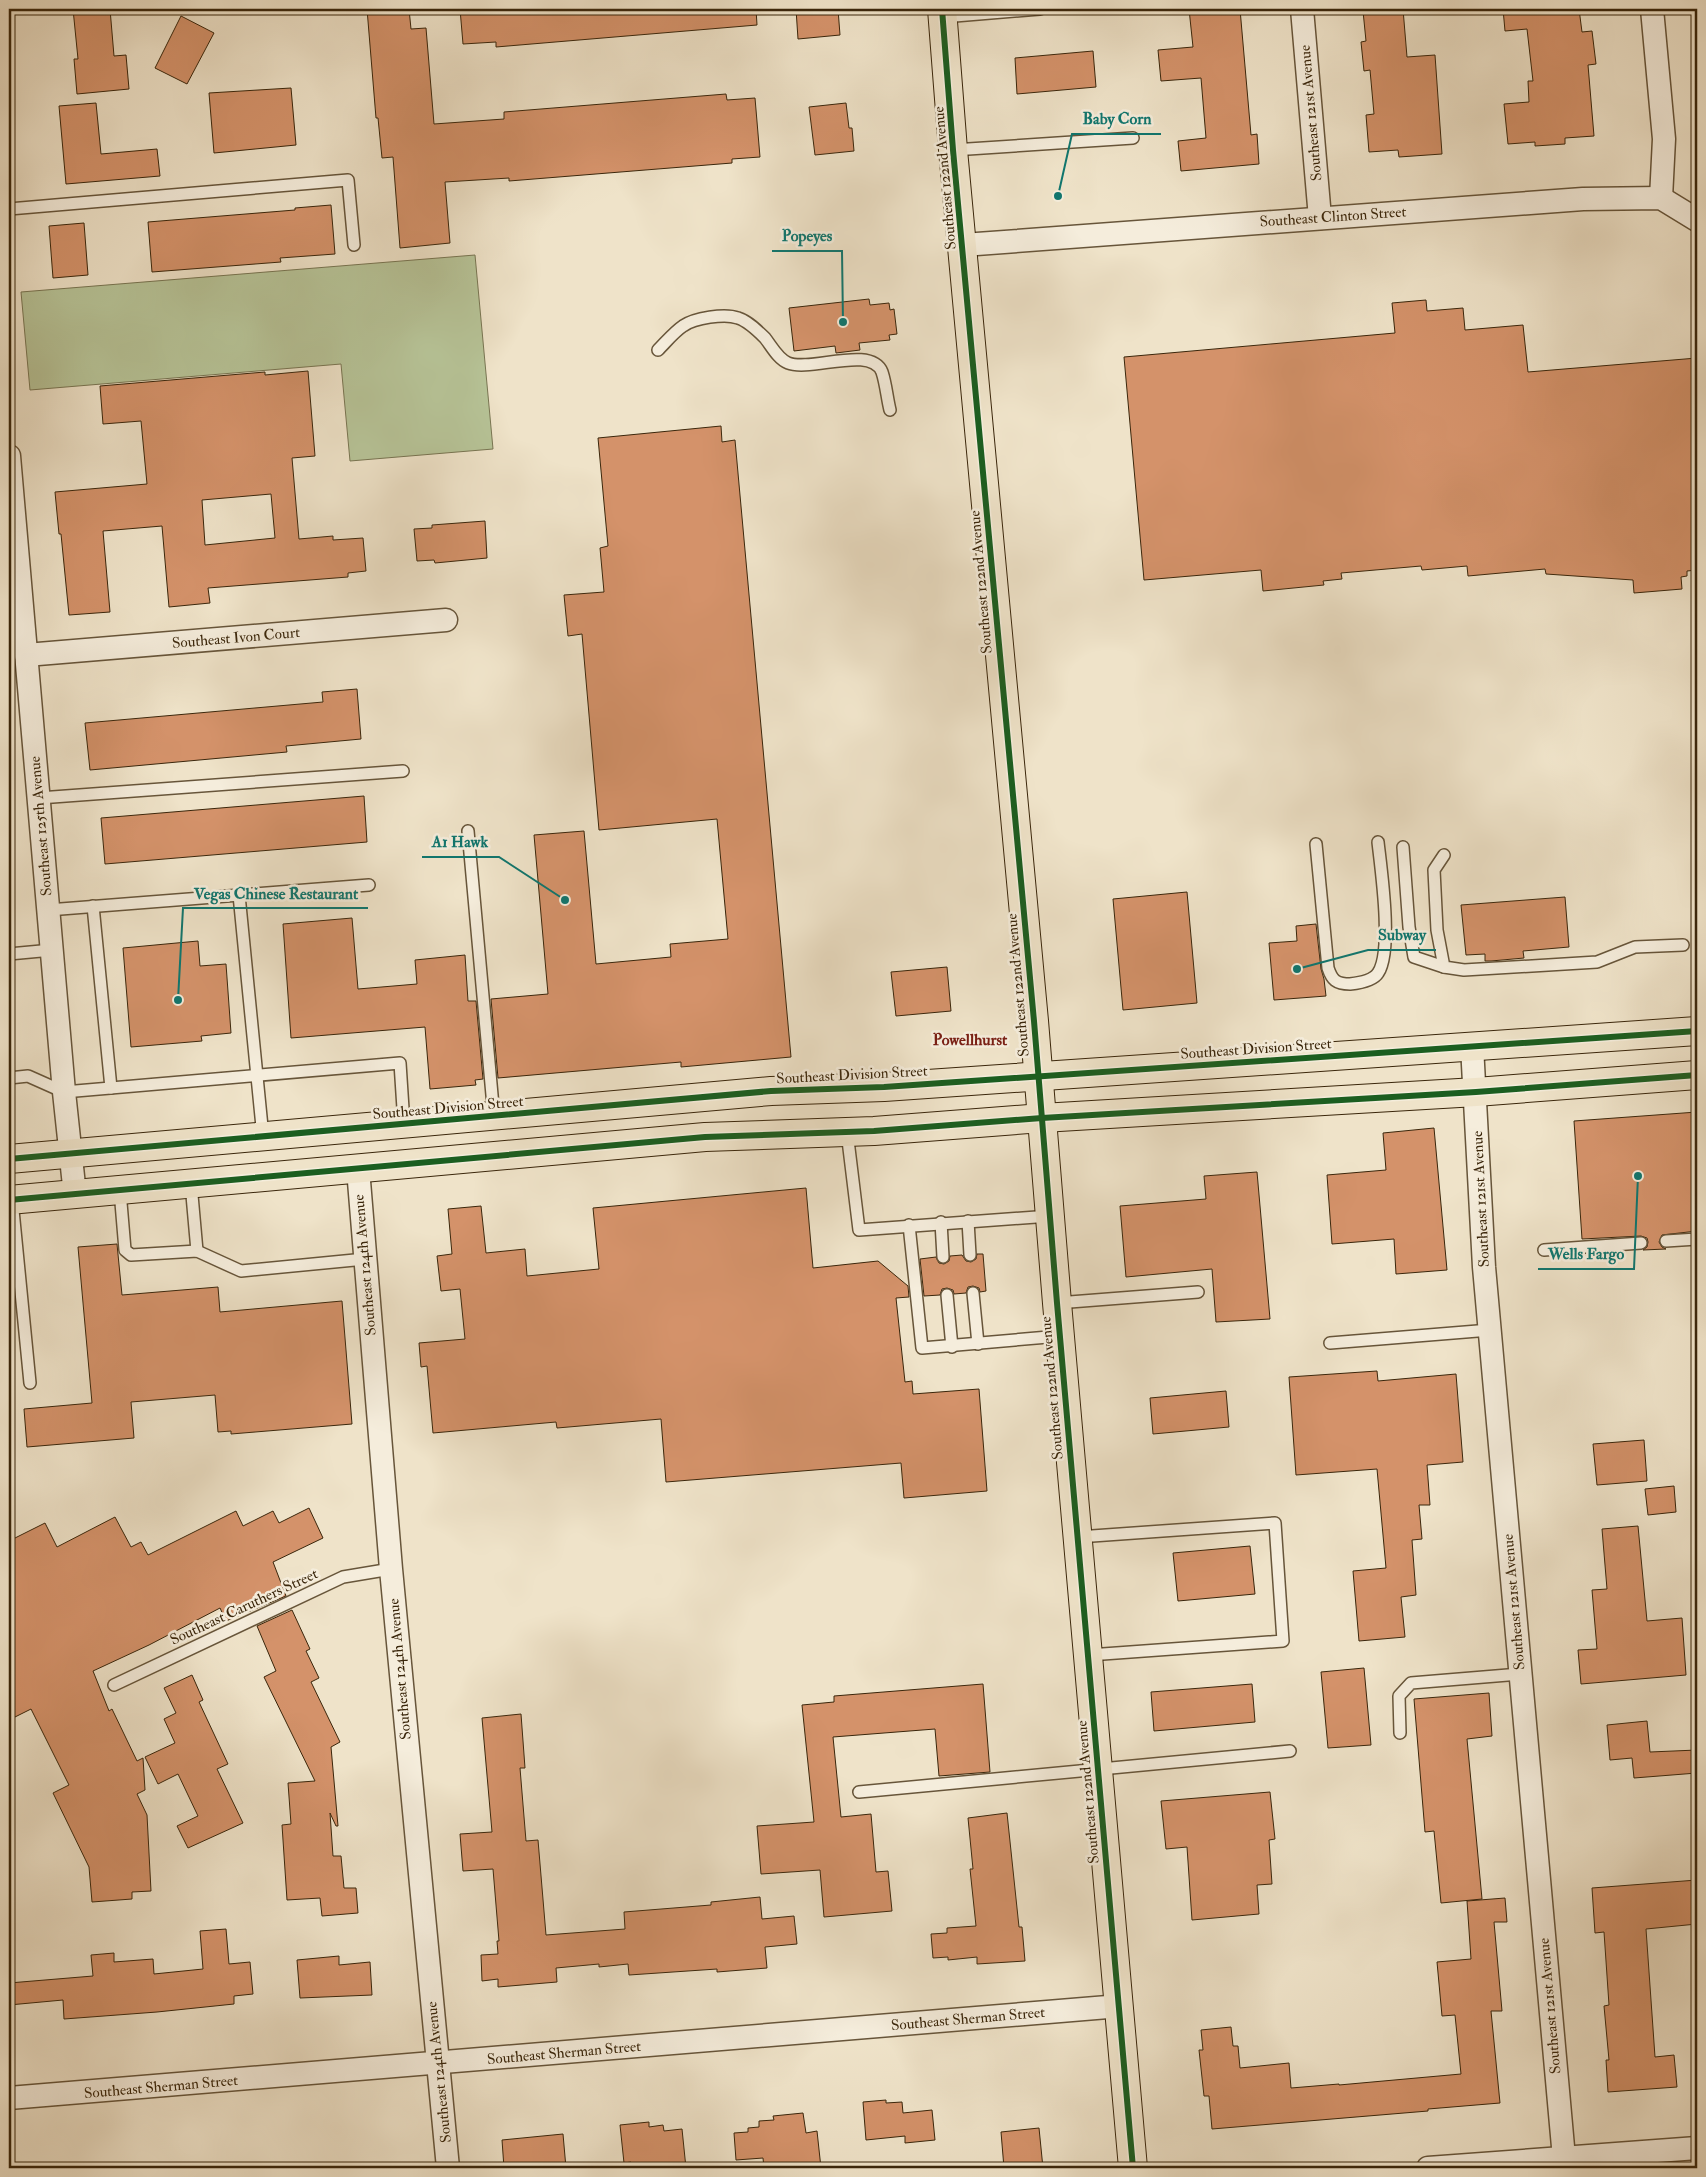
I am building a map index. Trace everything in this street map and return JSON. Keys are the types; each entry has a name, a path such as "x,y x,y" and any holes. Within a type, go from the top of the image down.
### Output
{"main road":[{"name":"Southeast 122nd Avenue","path":"943,13 953,150 1039,1076 1057,1303 1133,2168"},
{"name":"Southeast Division Street","path":"9,1159 771,1092 884,1087 1697,1031"},
{"path":"10,1200 705,1137 847,1132 1042,1118 1476,1092 1697,1075"},
{"path":"358,1169 366,1153 380,1138 404,1125"}],"street":[{"name":"Southeast 121st Avenue","path":"1302,9 1320,218"},
{"path":"1652,9 1664,139 1661,198 1697,220"},
{"name":"Southeast Clinton Street","path":"963,245 1583,199 1661,198"},
{"name":"Southeast 125th Avenue","path":"9,456 15,595 26,655 64,1092 75,1195"},
{"name":"Southeast Ivon Court","path":"26,655 446,620"},
{"name":"Southeast 121st Avenue","path":"1472,1046 1476,1092 1484,1267 1564,2158"},
{"name":"Southeast 124th Avenue","path":"358,1169 391,1569 448,2168"},
{"name":"Southeast Sherman Street","path":"9,2098 1120,2006"},
{"path":"1428,2168 1697,2148"}],"lane":[{"path":"943,13 1040,9"},
{"path":"953,150 1133,138"},
{"path":"9,209 348,180 354,245"},
{"path":"658,350 684,325 703,319 723,316 738,318 754,327 777,355 787,363 801,366 863,359 874,364 882,371 890,410"},
{"path":"39,798 403,771"},
{"path":"468,831 494,1117"},
{"path":"1316,844 1328,968 1331,979 1338,983 1350,984 1365,982 1378,974 1386,947 1382,873 1378,842"},
{"path":"1403,847 1409,927 1414,957 1444,967 1464,970 1597,962 1635,947 1683,944"},
{"path":"1444,855 1434,870 1437,930 1444,967"},
{"path":"48,910 369,885"},
{"path":"239,895 263,1137"},
{"path":"93,906 111,1088"},
{"path":"9,954 52,950"},
{"path":"9,1078 28,1076 64,1092 400,1064 404,1125"},
{"path":"847,1132 859,1230 940,1222 1050,1216"},
{"path":"191,1184 197,1251"},
{"path":"120,1191 126,1253 131,1255 197,1251 241,1271 365,1258"},
{"path":"10,1200 30,1383"},
{"path":"968,1221 970,1255"},
{"path":"940,1222 943,1257"},
{"path":"909,1225 922,1348 952,1347 1060,1336"},
{"path":"1666,1242 1697,1239"},
{"path":"1544,1250 1641,1243"},
{"path":"973,1292 978,1344"},
{"path":"1057,1303 1198,1292"},
{"path":"947,1295 952,1347"},
{"path":"1330,1343 1490,1330"},
{"path":"1078,1537 1275,1523 1283,1641 1089,1654"},
{"name":"Southeast Caruthers Street","path":"114,1684 343,1577 391,1569"},
{"path":"1400,1733 1399,1696 1411,1683 1520,1674"},
{"path":"859,1792 1290,1751"}],"green space":[{"path":"475,255 493,449 350,461 341,364 30,390 21,292"}],"building":[{"path":"73,9 110,9 114,56 126,55 129,89 77,94 74,59 78,59"},
{"path":"367,9 409,9 411,29 426,28 434,124 504,119 504,112 726,94 727,100 755,98 760,157 732,159 732,163 509,181 509,178 445,182 450,243 400,248 393,157 382,158 378,118 376,118"},
{"path":"460,9 756,9 757,25 496,47 496,42 463,44"},
{"path":"796,9 838,9 840,35 798,39"},
{"path":"1189,9 1240,9 1251,135 1257,134 1259,164 1181,171 1178,141 1206,138 1201,78 1161,81 1158,50 1193,47"},
{"path":"1403,9 1407,57 1435,55 1442,154 1399,157 1398,150 1369,152 1366,115 1374,114 1370,70 1364,71 1361,42 1366,41 1363,11"},
{"path":"1503,9 1579,9 1582,32 1592,31 1596,64 1588,65 1594,136 1565,138 1565,144 1535,146 1535,142 1508,144 1504,104 1529,102 1528,81 1533,81 1527,29 1505,31"},
{"path":"181,16 214,33 187,84 155,68"},
{"path":"1093,51 1096,87 1017,94 1015,58"},
{"path":"291,88 296,145 214,153 209,93"},
{"path":"96,103 101,154 157,149 160,176 66,184 59,106"},
{"path":"846,103 849,128 852,128 854,151 815,155 809,107"},
{"path":"331,205 335,254 280,258 281,262 152,272 148,222 295,210 295,208"},
{"path":"84,223 88,275 53,278 49,226"},
{"path":"869,299 870,305 889,303 890,310 894,309 897,334 889,335 890,340 859,343 860,350 836,353 835,346 794,351 789,308"},
{"path":"1426,300 1427,311 1463,308 1465,330 1523,325 1528,372 1697,358 1697,570 1687,571 1687,576 1681,577 1682,589 1634,593 1633,580 1546,574 1545,569 1468,576 1467,566 1422,570 1421,566 1341,573 1342,579 1323,581 1324,585 1263,591 1261,570 1144,580 1124,357 1395,333 1392,303"},
{"path":"308,371 315,456 292,458 299,539 333,536 333,540 363,538 366,571 348,573 348,577 208,588 210,603 169,607 162,526 103,531 110,612 69,615 55,492 147,484 141,421 103,424 100,386 265,372 265,375","holes":["271,494 275,538 205,545 202,500"]},
{"path":"721,426 722,442 735,440 791,1057 681,1067 681,1062 498,1078 491,999 548,994 534,835 584,831 596,964 671,957 670,944 728,939 717,819 599,830 582,634 568,636 564,595 604,592 600,548 608,546 598,438"},
{"path":"485,521 487,558 435,563 434,560 417,561 414,529 432,528 432,525"},
{"path":"357,689 361,739 286,746 287,752 90,770 85,723 323,702 322,692"},
{"path":"364,796 367,842 105,864 101,818"},
{"path":"1187,892 1197,1003 1123,1010 1113,899"},
{"path":"1565,897 1569,947 1523,951 1524,958 1491,961 1485,961 1485,954 1466,955 1461,905"},
{"path":"352,918 358,989 417,984 415,960 465,955 468,1001 476,1001 483,1079 475,1080 476,1085 430,1089 425,1027 291,1038 283,924"},
{"path":"1316,924 1326,996 1274,1000 1269,943 1297,941 1296,926"},
{"path":"198,941 200,966 226,964 231,1033 201,1036 202,1041 131,1047 123,948"},
{"path":"947,967 951,1011 896,1016 891,972"},
{"path":"1697,1112 1697,1231 1662,1235 1659,1242 1666,1249 1643,1250 1647,1247 1648,1242 1647,1238 1641,1236 1582,1239 1574,1121"},
{"path":"1434,1128 1447,1270 1396,1274 1394,1239 1332,1244 1327,1175 1386,1170 1383,1133"},
{"path":"1257,1172 1270,1319 1216,1322 1212,1269 1126,1277 1120,1206 1206,1199 1204,1176"},
{"path":"806,1188 813,1268 878,1261 908,1286 909,1297 896,1298 905,1382 912,1381 913,1394 979,1389 987,1491 904,1498 901,1463 666,1482 661,1419 557,1428 556,1422 433,1433 427,1366 421,1367 419,1343 465,1339 460,1289 441,1291 437,1256 452,1254 448,1209 481,1206 486,1253 525,1249 527,1276 599,1269 593,1208"},
{"path":"117,1244 122,1295 218,1287 220,1312 342,1301 352,1424 231,1434 231,1431 218,1432 215,1395 131,1402 134,1438 27,1447 24,1409 92,1403 78,1247"},
{"path":"977,1254 983,1254 986,1291 980,1292 979,1288 973,1286 968,1287 966,1293 954,1294 953,1290 947,1288 942,1289 940,1295 924,1296 920,1259 936,1257 939,1263 944,1264 949,1261 950,1256 962,1255 966,1261 971,1262 976,1259"},
{"path":"1377,1371 1378,1381 1456,1374 1463,1462 1427,1465 1430,1505 1419,1505 1422,1539 1412,1540 1416,1595 1401,1597 1405,1637 1359,1641 1353,1571 1386,1568 1377,1469 1296,1475 1289,1377"},
{"path":"1226,1391 1229,1427 1153,1434 1150,1398"},
{"path":"1644,1440 1647,1481 1597,1485 1593,1444"},
{"path":"1674,1486 1676,1512 1648,1515 1645,1489"},
{"path":"309,1508 323,1538 273,1562 286,1596 226,1621 220,1608 149,1645 93,1671 109,1711 112,1709 137,1761 143,1758 145,1790 137,1794 147,1815 151,1891 132,1892 132,1899 92,1902 89,1867 53,1793 69,1785 31,1709 15,1717 9,1705 9,1541 45,1523 57,1547 115,1517 131,1547 141,1542 148,1555 236,1511 243,1526 273,1511 279,1523"},
{"path":"1638,1526 1647,1621 1682,1618 1686,1675 1581,1684 1578,1650 1597,1649 1592,1590 1607,1589 1602,1529"},
{"path":"1250,1546 1255,1594 1178,1601 1173,1553"},
{"path":"292,1610 310,1649 306,1651 319,1678 311,1682 340,1742 331,1747 338,1826 336,1826 330,1813 333,1856 341,1856 344,1888 356,1888 358,1913 322,1916 320,1898 287,1900 282,1825 291,1824 288,1783 315,1781 264,1677 276,1671 257,1626"},
{"path":"1364,1668 1371,1745 1328,1748 1321,1672"},
{"path":"192,1675 203,1700 199,1702 228,1764 217,1769 243,1823 188,1848 177,1826 198,1816 178,1774 158,1784 145,1757 175,1743 164,1719 176,1713 164,1688"},
{"path":"983,1684 990,1772 939,1776 935,1729 833,1737 841,1817 871,1814 876,1872 888,1871 892,1911 824,1917 820,1870 761,1874 757,1826 814,1822 802,1705 834,1702 834,1696"},
{"path":"1252,1684 1255,1722 1154,1731 1151,1692"},
{"path":"1489,1693 1492,1736 1467,1739 1482,1899 1441,1903 1434,1831 1425,1832 1414,1699"},
{"path":"521,1714 525,1768 520,1768 526,1841 538,1840 546,1935 625,1929 624,1912 711,1905 711,1902 760,1897 762,1919 794,1916 797,1944 765,1947 767,1968 717,1972 717,1969 629,1975 628,1964 599,1967 599,1964 556,1968 557,1982 498,1987 498,1979 482,1981 481,1955 498,1954 497,1941 499,1941 493,1869 463,1871 460,1834 492,1832 482,1718"},
{"path":"1647,1721 1650,1752 1697,1750 1697,1773 1634,1778 1632,1758 1610,1760 1607,1725"},
{"path":"1270,1792 1275,1839 1269,1840 1272,1884 1257,1885 1259,1914 1192,1920 1187,1847 1166,1849 1161,1801"},
{"path":"1007,1813 1019,1927 1022,1927 1025,1961 977,1964 977,1957 948,1960 948,1957 933,1958 931,1934 947,1933 947,1928 976,1926 970,1869 973,1869 968,1818"},
{"path":"1697,1880 1697,1924 1646,1929 1655,2057 1674,2055 1677,2087 1608,2092 1606,2060 1609,2060 1604,2006 1609,2005 1604,1932 1595,1933 1592,1888"},
{"path":"1505,1898 1507,1922 1494,1922 1502,2011 1491,2011 1500,2103 1212,2129 1209,2096 1204,2096 1199,2050 1203,2050 1201,2030 1231,2027 1233,2046 1238,2046 1240,2068 1289,2063 1291,2088 1461,2074 1455,2015 1442,2016 1437,1962 1471,1959 1467,1901"},
{"path":"226,1929 229,1964 250,1962 253,1994 234,1996 234,2004 64,2019 63,2000 9,2005 9,1983 93,1976 91,1955 114,1953 114,1962 153,1959 154,1974 203,1969 200,1931"},
{"path":"339,1956 339,1965 370,1962 372,1995 300,1998 297,1960"},
{"path":"886,2100 886,2103 902,2102 903,2113 932,2110 935,2140 905,2143 905,2136 866,2140 863,2102"},
{"path":"803,2113 806,2133 817,2131 821,2168 764,2168 763,2158 736,2160 734,2133 748,2132 748,2128 759,2127 759,2121 774,2120 773,2116"},
{"path":"649,2122 649,2127 663,2125 664,2131 682,2129 686,2168 632,2168 631,2162 624,2163 620,2125"},
{"path":"1039,2128 1043,2168 1004,2168 1001,2132"},
{"path":"563,2134 566,2168 504,2168 502,2140"}],"cycle path":[{"path":"942,9 953,150 1034,1021 1133,2168"},
{"path":"9,1159 771,1091 884,1087 1697,1031"},
{"path":"9,1200 705,1137 874,1131 1042,1118 1476,1092 1697,1075"}],"place":[{"name":"Baby Corn","path":"1058,196"},
{"name":"Popeyes","path":"843,322"},
{"name":"A1 Hawk","path":"565,900"},
{"name":"Subway","path":"1297,969"},
{"name":"Vegas Chinese Restaurant","path":"178,1000"},
{"name":"Wells Fargo","path":"1638,1176"}],"district":[{"name":"Powellhurst","path":"970,1040"}]}
